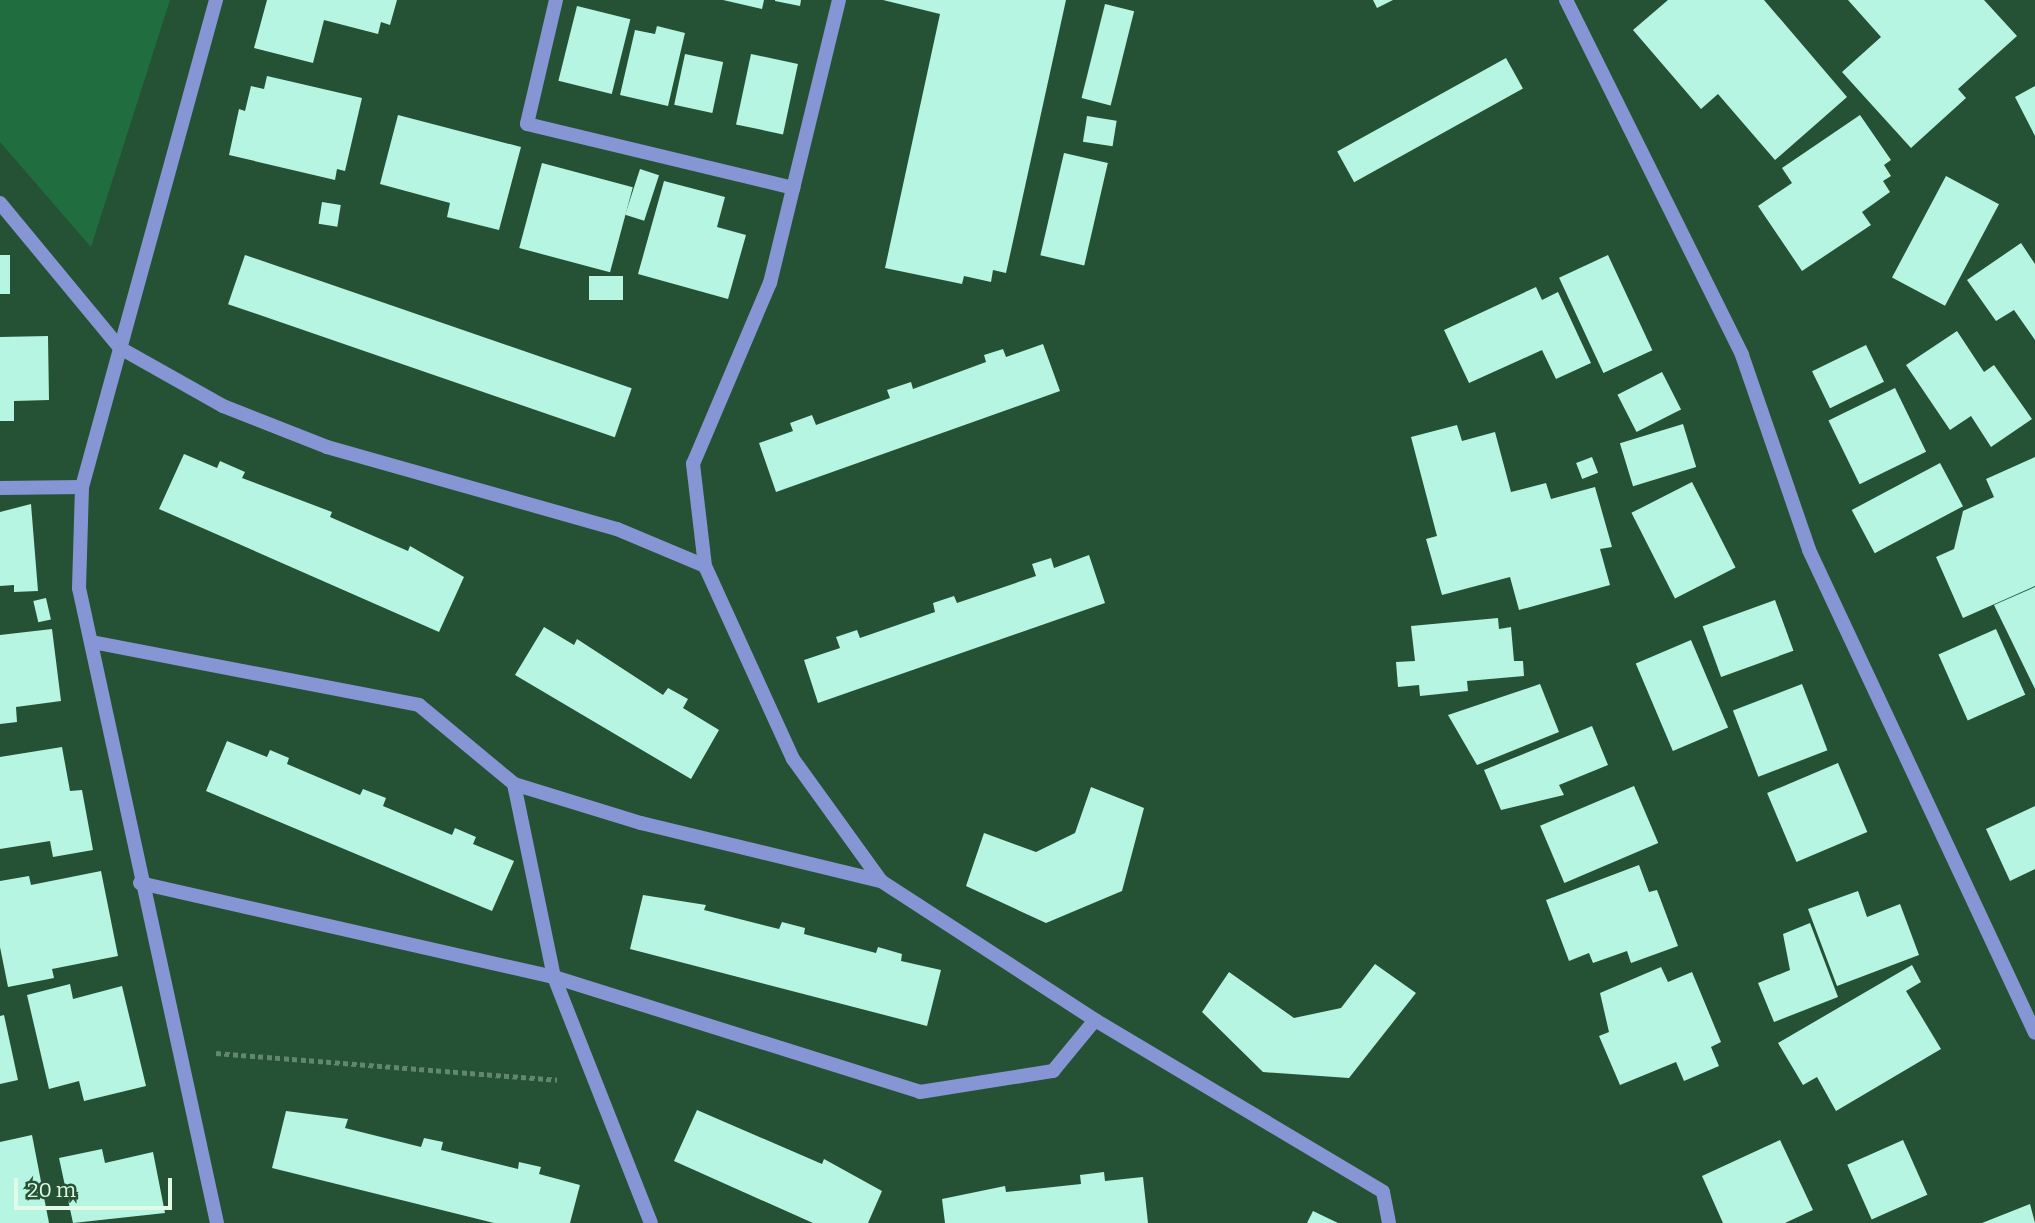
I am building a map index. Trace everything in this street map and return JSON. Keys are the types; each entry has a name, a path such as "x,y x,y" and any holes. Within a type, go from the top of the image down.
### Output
{"street":[{"path":"216,0 82,487 79,588 140,883 217,1223"},
{"path":"556,0 527,124 793,188"},
{"path":"839,0 770,284 694,464 705,566 793,759 881,881"},
{"path":"1566,0 1742,355 1809,550 2035,1033"},
{"path":"0,203 120,348 223,406 327,447 617,529 705,566"},
{"path":"0,488 82,487"},
{"path":"92,642 419,705 513,785 640,823 881,881 1095,1020 1383,1192 1389,1223"},
{"path":"513,785 554,976 651,1223"},
{"path":"140,883 554,976 920,1091 1053,1071 1095,1020"}],"path":[{"path":"177,1049 596,1083"}],"green space":[{"path":"0,0 170,0 91,247 0,142"}],"building":[{"path":"267,0 397,0 390,25 381,22 378,34 324,20 313,63 254,48"},
{"path":"723,0 764,0 762,9"},
{"path":"775,0 801,0 800,6"},
{"path":"883,0 1066,0 1006,273 993,270 991,282 964,276 962,284 885,268 940,14"},
{"path":"1373,0 1393,0 1377,8"},
{"path":"1668,0 1764,0 1847,97 1775,160 1718,94 1701,109 1633,30"},
{"path":"1848,0 1984,0 2017,36 1958,89 1966,98 1911,148 1842,72 1881,37"},
{"path":"1105,4 1134,11 1111,105 1082,98"},
{"path":"577,6 630,19 612,94 558,81"},
{"path":"657,26 685,33 668,106 620,95 635,30 655,34"},
{"path":"685,54 723,62 712,113 674,105"},
{"path":"751,54 798,64 783,134 736,124"},
{"path":"1506,58 1523,89 1354,182 1337,152"},
{"path":"267,76 362,98 345,171 337,169 335,180 229,155 239,109 245,111 251,86 264,89"},
{"path":"2035,86 2035,136 2015,97"},
{"path":"398,115 521,147 499,230 447,217 450,203 380,184"},
{"path":"1860,115 1891,160 1884,165 1891,176 1883,181 1890,192 1862,212 1871,225 1802,271 1758,206 1792,183 1782,168"},
{"path":"1087,116 1117,121 1113,146 1083,142"},
{"path":"1064,153 1108,163 1084,265 1040,255"},
{"path":"542,163 633,187 610,272 519,248"},
{"path":"640,169 659,175 644,221 625,215"},
{"path":"1946,176 1999,204 1945,306 1892,278"},
{"path":"664,181 725,197 717,227 746,235 728,299 638,274"},
{"path":"322,202 341,205 337,227 319,224"},
{"path":"2021,243 2035,264 2035,340 2014,310 1996,321 1967,280"},
{"path":"0,255 10,255 10,294 0,294"},
{"path":"245,255 632,388 615,437 228,304"},
{"path":"1608,255 1652,350 1603,373 1559,278"},
{"path":"589,276 623,276 623,300 589,300"},
{"path":"1536,287 1542,300 1558,292 1591,363 1556,379 1542,350 1469,383 1444,330"},
{"path":"1957,331 1984,372 1994,365 2032,419 1991,447 1971,416 1950,430 1906,365"},
{"path":"48,336 49,400 14,401 14,421 0,421 0,337"},
{"path":"1043,344 1060,391 776,492 759,443 793,431 790,423 812,415 816,425 890,398 887,390 911,382 913,389 986,362 984,355 1003,349 1006,357"},
{"path":"1866,345 1884,382 1830,408 1812,371"},
{"path":"1662,372 1681,409 1637,432 1617,395"},
{"path":"1895,388 1926,452 1860,484 1828,420"},
{"path":"1683,424 1696,467 1633,486 1620,443"},
{"path":"1457,425 1462,441 1495,432 1511,492 1546,483 1551,499 1595,487 1612,547 1600,549 1610,585 1519,610 1510,577 1442,595 1426,539 1437,536 1411,437"},
{"path":"184,454 217,468 220,461 245,472 242,478 332,512 330,517 408,551 410,546 464,577 439,632 159,509"},
{"path":"1592,457 1598,473 1582,479 1576,463"},
{"path":"2035,457 2035,586 1963,618 1936,557 1954,549 1963,511 1994,497 1986,479"},
{"path":"1940,463 1963,506 1875,553 1852,510"},
{"path":"1692,482 1736,568 1675,598 1631,513"},
{"path":"31,504 38,591 14,592 14,585 0,586 0,512"},
{"path":"1089,555 1105,603 818,703 804,660 840,648 836,637 857,630 860,638 935,612 933,603 954,596 957,603 1036,576 1032,564 1051,558 1054,568"},
{"path":"2035,587 2035,689 1994,605"},
{"path":"46,598 51,619 38,622 33,601"},
{"path":"1775,600 1793,651 1721,677 1703,626"},
{"path":"1498,618 1499,629 1511,627 1514,661 1523,661 1524,676 1467,681 1468,691 1420,696 1419,685 1398,687 1396,662 1415,661 1411,626"},
{"path":"544,627 574,645 577,639 663,695 668,688 688,699 683,708 719,730 691,779 515,675"},
{"path":"52,629 61,701 16,707 17,722 0,724 0,635"},
{"path":"1996,629 2025,695 1968,720 1938,655"},
{"path":"1691,640 1728,727 1673,751 1636,663"},
{"path":"1540,684 1559,732 1477,765 1448,715"},
{"path":"1802,684 1827,750 1758,777 1733,711"},
{"path":"1592,726 1608,765 1559,785 1564,795 1501,810 1484,770"},
{"path":"227,741 267,757 270,750 289,758 287,764 360,795 363,789 386,798 383,806 452,835 455,828 476,837 473,844 514,861 492,911 206,791"},
{"path":"62,747 70,791 82,790 93,850 53,857 50,841 0,849 0,757"},
{"path":"1838,763 1867,832 1796,862 1767,793"},
{"path":"1634,786 1658,843 1564,883 1540,826"},
{"path":"1091,787 1144,808 1122,891 1046,923 966,886 984,833 1036,852 1075,833"},
{"path":"2035,806 2035,869 2010,881 1986,829"},
{"path":"1639,865 1649,892 1657,890 1678,946 1631,963 1627,951 1593,963 1589,953 1569,961 1546,900"},
{"path":"101,871 118,956 52,969 54,978 8,987 0,947 0,881 29,876 31,885"},
{"path":"1858,891 1867,917 1900,904 1919,955 1837,986 1808,909"},
{"path":"643,895 706,905 704,910 779,929 782,922 805,928 804,934 876,953 878,947 902,954 901,961 941,970 927,1026 630,949"},
{"path":"1810,923 1838,997 1774,1022 1758,983 1790,970 1783,934"},
{"path":"1375,964 1416,993 1349,1078 1263,1072 1202,1012 1229,972 1294,1018 1341,1008"},
{"path":"1912,965 1921,982 1906,991 1941,1049 1836,1111 1817,1077 1803,1085 1778,1043"},
{"path":"1661,967 1668,982 1692,972 1721,1042 1711,1047 1719,1066 1684,1081 1676,1062 1620,1085 1599,1036 1609,1032 1600,993"},
{"path":"70,984 73,999 122,986 146,1086 84,1101 79,1081 49,1089 27,995"},
{"path":"4,1015 18,1080 0,1084 0,1016"},
{"path":"697,1110 822,1164 824,1159 882,1191 868,1223 813,1223 674,1161"},
{"path":"286,1111 348,1119 345,1128 421,1147 424,1138 443,1142 441,1150 518,1169 519,1162 541,1167 539,1174 580,1185 570,1223 494,1223 272,1168"},
{"path":"32,1135 49,1223 0,1223 0,1142"},
{"path":"1780,1140 1813,1210 1785,1223 1723,1223 1702,1176"},
{"path":"1903,1140 1927,1195 1872,1220 1847,1165"},
{"path":"102,1149 105,1163 153,1152 165,1213 73,1223 59,1158"},
{"path":"1104,1172 1105,1181 1143,1177 1148,1223 945,1223 942,1199 1005,1186 1006,1192 1081,1184 1080,1175"},
{"path":"2030,1204 2035,1223 1982,1223"},
{"path":"1313,1211 1338,1223 1307,1223"}]}
